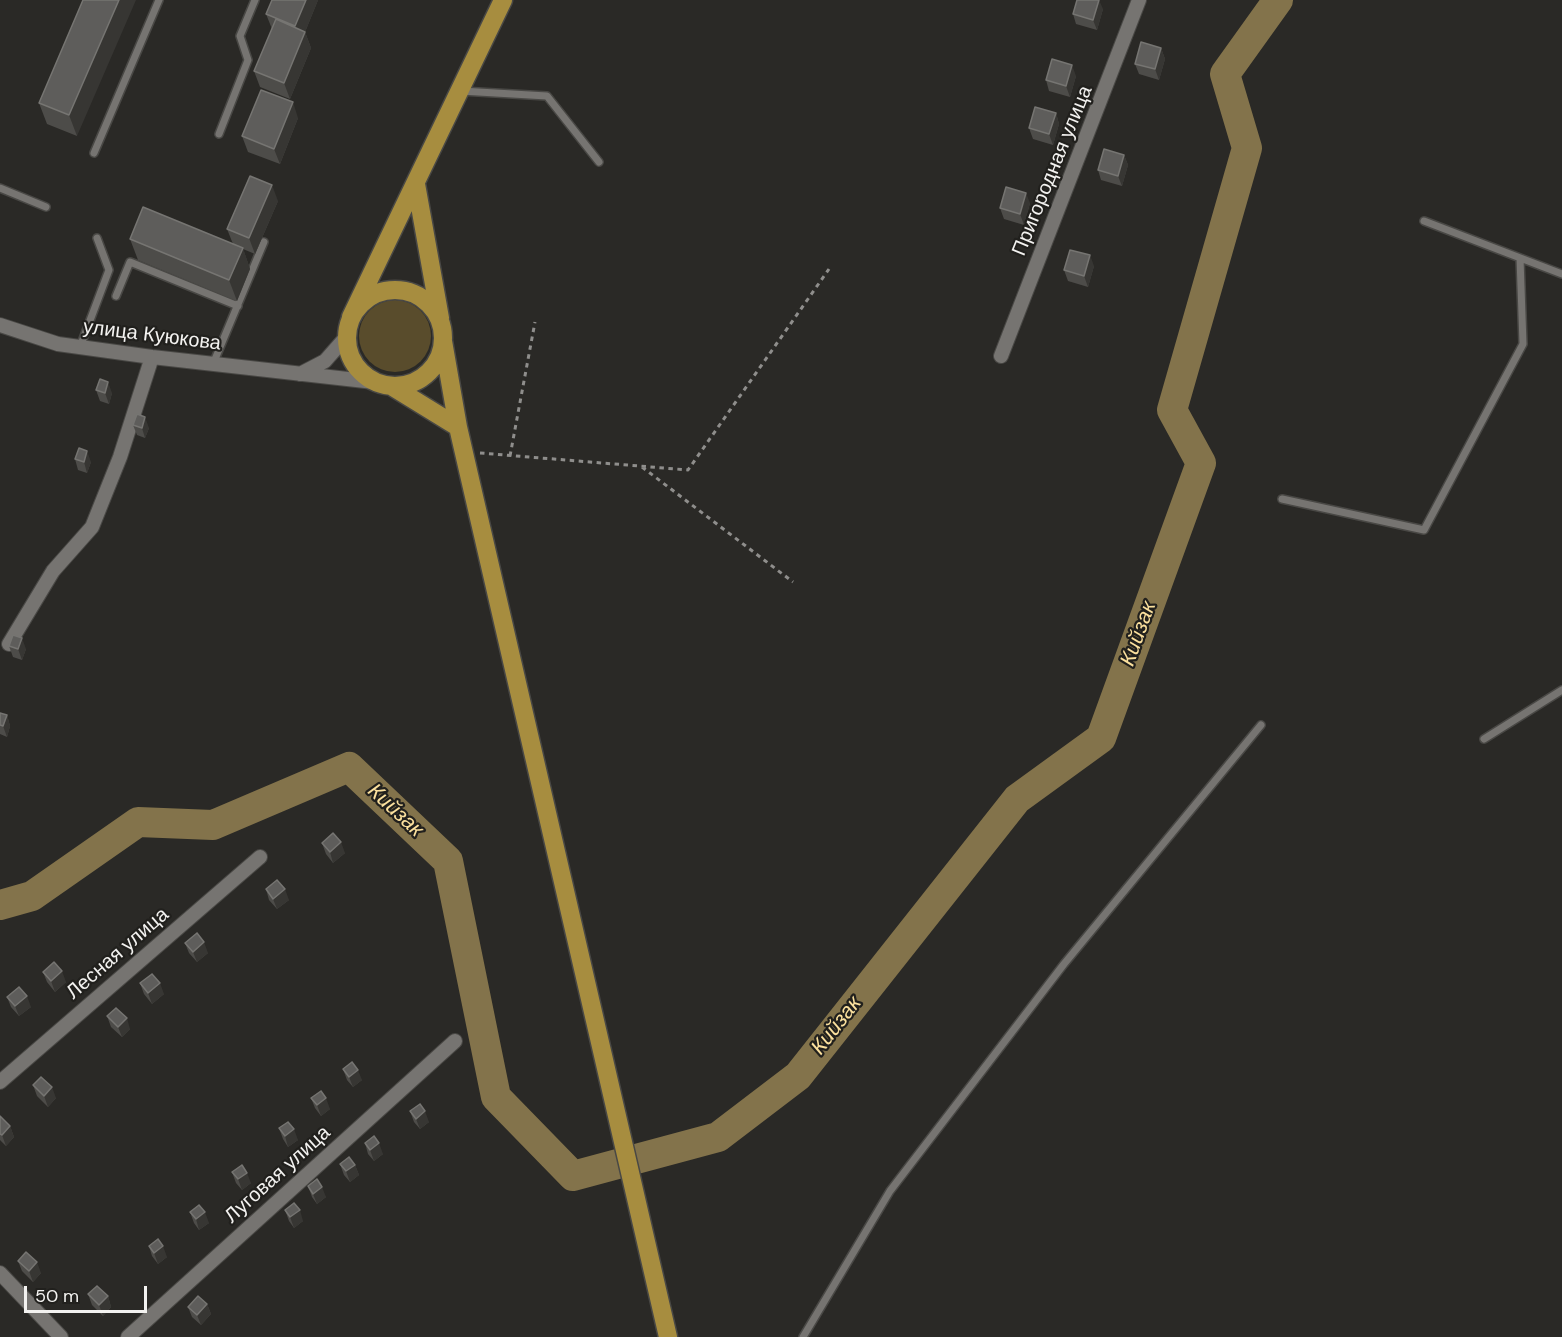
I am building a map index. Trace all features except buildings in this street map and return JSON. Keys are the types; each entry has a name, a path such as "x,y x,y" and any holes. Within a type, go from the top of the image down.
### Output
{"main road":[{"path":"458,427 393,387 374,382 359,370 350,354 347,336 351,317 503,0"},
{"path":"416,184 463,452 668,1337"},
{"path":"351,317 363,302 379,292 398,290 416,294 431,306 441,322"},
{"path":"393,387 411,384 427,374 439,359 443,341"}],"street":[{"name":"Пригородная улица","path":"1001,356 1129,32 1139,0"},
{"name":"улица Куюкова","path":"0,325 58,344 300,375 374,382"},
{"path":"300,375 325,362 347,336"},
{"path":"9,644 53,571 92,527 120,457 152,357"},
{"name":"Лесная улица","path":"0,1082 261,857"},
{"name":"Луговая улица","path":"128,1337 454,1041"},
{"path":"0,1273 61,1337"}],"lane":[{"path":"94,153 159,0"},
{"path":"219,134 248,60 240,36 255,0"},
{"path":"458,91 547,96 599,162"},
{"path":"0,188 46,207"},
{"path":"1424,221 1562,274"},
{"path":"80,347 109,270 97,238"},
{"path":"213,364 264,242"},
{"path":"1282,499 1424,530 1523,344 1520,258"},
{"path":"116,296 130,261 238,306"},
{"path":"1484,739 1562,690"},
{"path":"803,1337 890,1191 1064,964 1262,725"}],"path":[{"path":"463,452 688,470 829,269"},
{"path":"510,456 535,322"},
{"path":"640,466 793,582"}],"shaded area":[{"path":"395,300 415,306 425,316 431,336 425,356 415,366 395,372 375,366 365,356 359,336 365,316 375,306"}],"waterway":[{"name":"Кийзак","path":"0,905 32,896 138,822 213,825 349,767 448,861 496,1097 573,1176 718,1137 798,1076 1017,799 1101,738 1201,463 1172,410 1247,148 1225,74 1278,0"}]}
